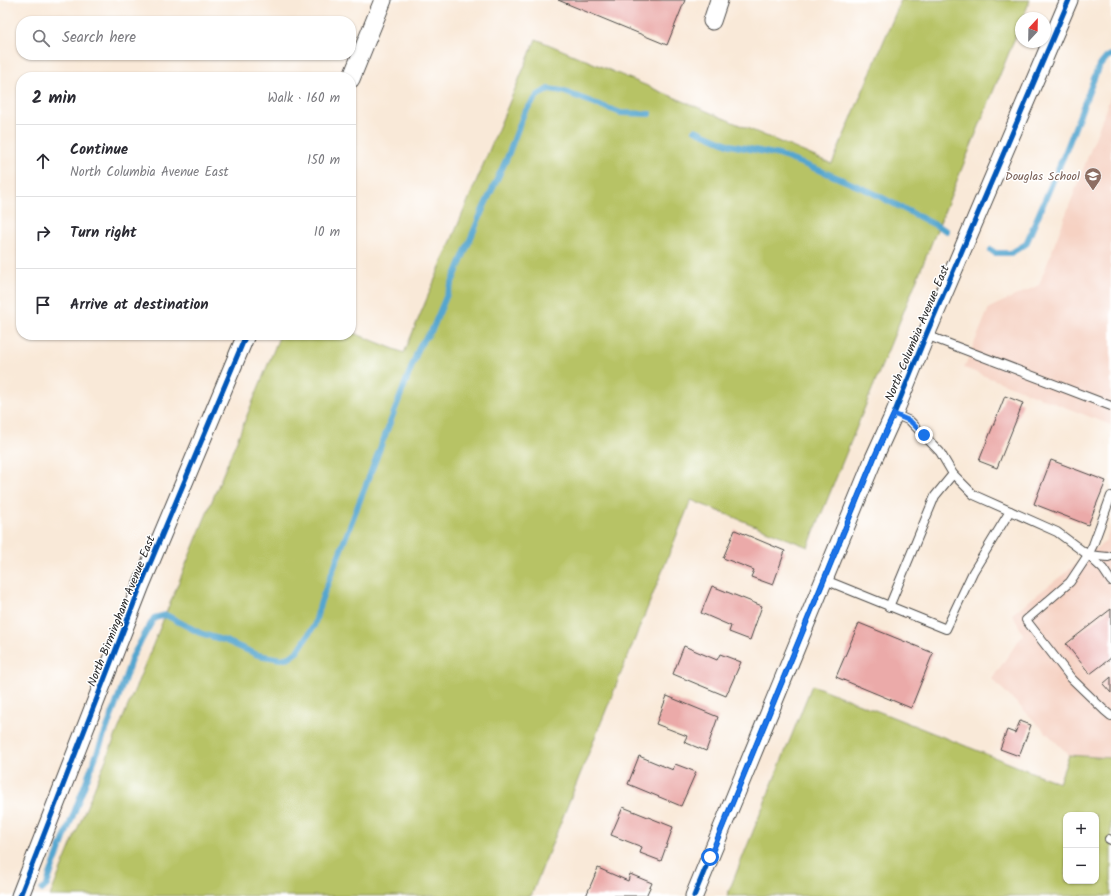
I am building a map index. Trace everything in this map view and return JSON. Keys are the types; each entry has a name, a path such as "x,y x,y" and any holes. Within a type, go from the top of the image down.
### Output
{"street":[{"path":"354,72 383,0"},
{"path":"712,21 720,0"},
{"name":"North Columbia Avenue East","path":"694,896 874,458 1069,0"},
{"name":"North Birmingham Avenue East","path":"20,896 141,585 244,340"}],"lane":[{"path":"926,335 1111,406"},
{"path":"894,414 910,421 940,452 953,474 974,495 1057,532 1088,555 1102,569 1111,581"},
{"path":"889,607 935,496 953,474"},
{"path":"1111,496 1093,545 1070,582 1026,620 1072,678 1104,711 1111,716"},
{"path":"825,580 946,630 973,572 1010,511"},
{"path":"1088,555 1110,558"}],"shaded area":[{"name":"Douglas School","path":"1111,96 1111,425 964,368 989,308 1039,285"},
{"path":"1111,526 1111,758 1069,755 992,679 1023,634 1012,614 1105,542"}],"green space":[{"path":"901,0 1030,0 1025,12 1015,12 1015,38 808,547 691,500 531,896 50,896 278,340 356,340 356,334 404,353 536,39 832,164"},
{"path":"812,685 1059,783 1069,755 1111,758 1111,896 727,896"}],"building":[{"path":"558,0 685,0 667,45"},
{"path":"1005,396 1023,403 997,468 979,461"},
{"path":"1051,460 1106,481 1088,525 1034,504"},
{"path":"735,530 785,551 773,585 751,577 754,570 723,558"},
{"path":"712,586 762,606 750,640 729,632 731,626 701,613"},
{"path":"1111,609 1111,658 1090,674 1066,644"},
{"path":"859,623 933,653 911,708 836,677"},
{"path":"684,646 717,660 720,654 741,662 726,696 673,674"},
{"path":"1111,677 1111,693 1103,684"},
{"path":"667,696 718,717 706,751 684,742 687,736 656,724"},
{"path":"1020,721 1031,725 1019,756 1000,749 1007,730 1015,733"},
{"path":"639,756 673,770 675,764 696,772 681,806 628,784"},
{"path":"623,807 673,827 661,861 640,853 642,847 611,835"},
{"path":"598,868 628,881 630,874 652,883 646,896 586,896"}],"waterway":[{"path":"991,250 995,253 1011,253 1026,244 1067,148 1098,68 1107,57 1111,55"},
{"path":"42,890 47,885 115,707 132,657 154,618 166,615 200,633 226,641 258,655 281,659 290,657 298,651 314,626 321,601 420,345 432,330 483,209 507,158 524,113 538,95 549,89 562,91 621,113 650,114"},
{"path":"695,130 730,145 779,155 824,172 869,191 947,231"}],"cycle path":[{"path":"694,896 874,458 1069,0"},
{"path":"20,896 141,585 244,340"}],"place":[{"name":"Douglas School","path":"1093,191"}],"route":[{"path":"710,857 874,458 894,414 910,421 924,435"}]}
